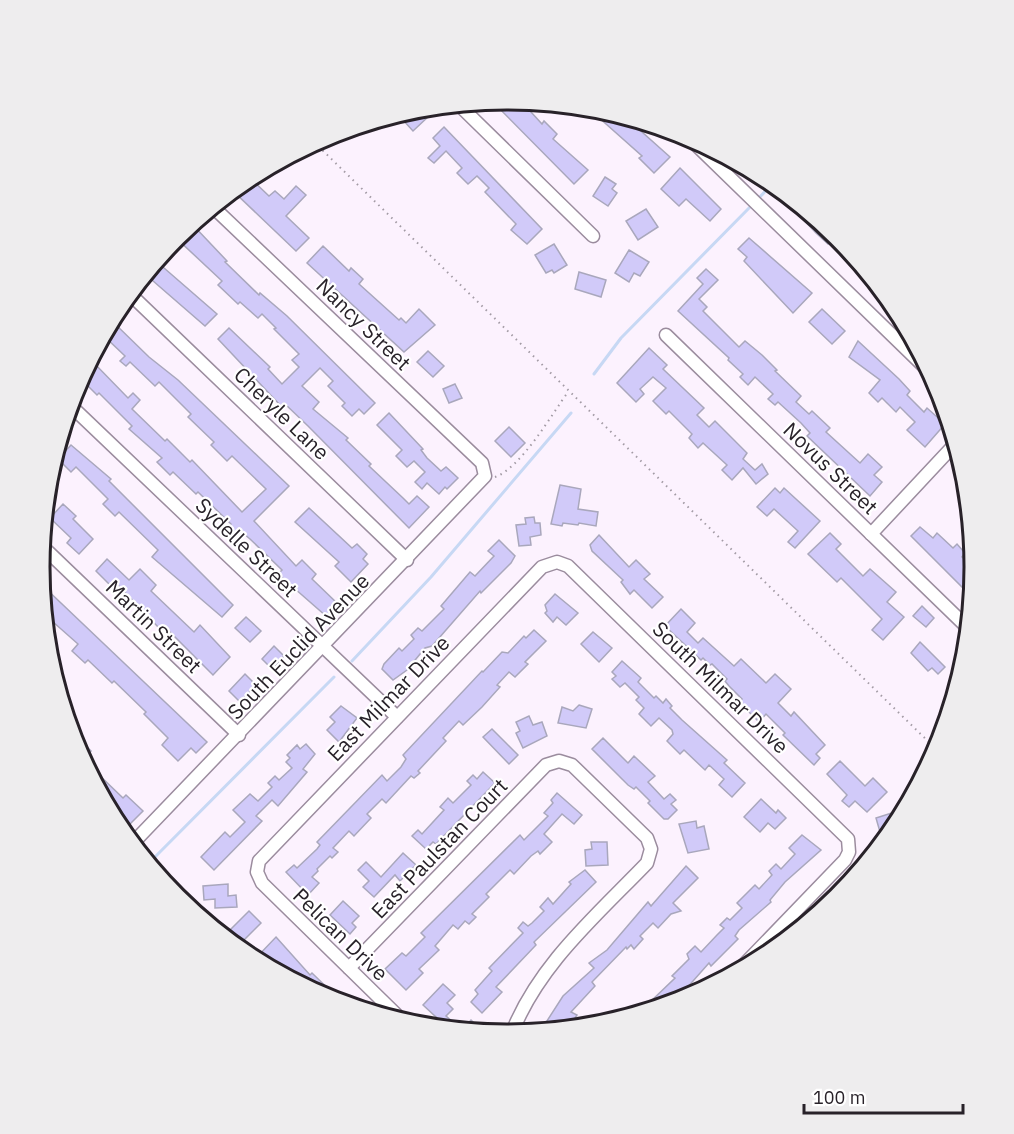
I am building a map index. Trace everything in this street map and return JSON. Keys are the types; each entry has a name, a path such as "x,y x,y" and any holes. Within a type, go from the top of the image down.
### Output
{"street":[{"path":"465,111 593,236"},
{"path":"708,156 911,354"},
{"name":"Nancy Street","path":"218,212 482,463 484,476"},
{"name":"Cheryle Lane","path":"136,300 407,560"},
{"name":"Novus Street","path":"666,334 962,622"},
{"name":"Sydelle Street","path":"77,412 397,717"},
{"path":"871,534 949,450"},
{"name":"South Euclid Avenue","path":"138,838 324,647 484,476"},
{"name":"Martin Street","path":"50,554 239,735"},
{"name":"East Milmar Drive","path":"257,868 263,855 542,567 553,562"},
{"name":"South Milmar Drive","path":"553,562 568,566 845,835 849,852 846,860 775,938"},
{"name":"East Paulstan Court","path":"350,968 546,765 560,761 572,765 647,838 651,849 647,863 553,962 526,1001 516,1024"},
{"name":"Pelican Drive","path":"257,868 262,883 392,1010"}],"path":[{"path":"321,149 930,742"},
{"path":"484,476 499,476 526,450 544,430 568,391"}],"building":[{"path":"501,110 529,110 542,124 544,121 557,134 553,139 588,170 574,184"},
{"path":"429,116 413,131 404,121"},
{"path":"600,119 639,129 670,157 654,173 639,158 642,156"},
{"path":"444,127 542,229 527,244 511,230 516,224 485,192 489,188 477,176 468,184 457,173 462,168 446,151 434,163 428,158 440,146 433,138"},
{"path":"680,168 721,209 710,221 686,199 679,206 661,189"},
{"path":"605,177 616,184 612,189 617,193 608,206 593,196"},
{"path":"257,185 269,196 275,191 284,199 296,186 306,195 286,216 309,238 296,251 239,197"},
{"path":"646,209 658,227 638,240 626,221"},
{"path":"801,217 809,223 830,242 828,244"},
{"path":"197,230 227,261 225,262 259,295 260,293 287,316 375,403 364,414 359,409 352,416 342,406 345,403 328,386 333,381 320,368 302,386 319,402 313,409 348,438 346,440 371,464 369,466 409,504 417,496 429,507 409,528 284,403 281,406 218,339 229,328 270,367 268,369 282,384 299,367 292,360 299,354 274,329 276,328 262,314 258,318 240,302 238,304 218,285 222,281 182,244"},
{"path":"749,238 812,293 793,313 744,261 747,257 738,249"},
{"path":"554,244 567,265 554,273 552,270 546,273 535,255"},
{"path":"323,246 349,271 351,268 363,279 359,284 399,320 401,318 406,323 419,309 435,325 404,352 307,263"},
{"path":"629,250 649,262 640,276 634,273 629,282 615,273"},
{"path":"162,266 217,314 205,326 151,279"},
{"path":"706,269 718,280 699,299 707,307 703,311 739,347 745,341 762,355 801,396 796,402 809,414 812,411 830,428 826,432 860,463 868,454 882,467 874,475 882,482 870,496 807,436 810,433 801,423 778,402 775,405 768,399 773,394 755,377 748,385 740,377 743,374 728,360 729,358 678,311 703,284 697,278"},
{"path":"579,272 606,280 601,297 575,289"},
{"path":"822,309 845,331 832,344 809,322"},
{"path":"118,327 149,357 178,380 289,486 254,521 296,566 302,560 316,574 312,579 338,604 326,616 278,574 282,570 250,539 238,529 233,535 227,529 231,524 198,492 196,494 173,472 170,475 157,462 162,458 129,429 132,426 99,393 97,395 87,385 97,366 128,398 133,393 140,400 132,409 165,441 167,439 190,462 192,460 242,512 266,489 232,456 227,461 211,445 214,442 188,417 191,414 159,382 155,386 130,362 126,366 120,361 125,356 109,341"},
{"path":"858,341 899,379 910,391 907,395 924,412 927,408 940,419 942,427 925,447 907,430 915,422 900,407 896,412 882,398 878,402 869,393 880,380 849,357"},
{"path":"649,348 667,365 663,369 704,408 697,415 709,427 715,421 747,453 743,459 755,470 762,464 768,474 756,484 743,468 732,480 722,470 727,465 703,443 698,448 689,438 692,434 669,411 666,414 653,401 666,388 653,377 640,389 644,394 636,402 617,383"},
{"path":"428,351 444,366 433,377 417,362"},
{"path":"455,384 462,398 449,403 443,389"},
{"path":"389,413 423,449 421,450 427,458 441,471 446,467 458,478 447,489 445,487 439,494 427,483 422,489 415,482 425,472 414,461 407,467 396,456 402,450 377,425"},
{"path":"509,427 525,443 511,457 495,441"},
{"path":"71,445 111,479 109,481 233,605 222,617 152,557 158,550 119,512 115,516 103,504 108,499 76,467 71,472 62,463 64,452"},
{"path":"560,485 581,489 578,509 598,512 596,526 579,523 578,525 563,523 562,526 551,524"},
{"path":"775,488 780,493 784,488 820,521 795,548 788,542 798,531 774,509 767,516 757,507"},
{"path":"63,504 76,516 73,519 93,539 79,554 67,543 71,538 52,520 52,516"},
{"path":"309,508 352,548 357,544 367,554 363,559 368,564 351,582 335,566 339,562 295,522"},
{"path":"534,517 535,523 540,523 541,535 530,537 531,545 519,546 516,525 526,524 525,518"},
{"path":"920,527 933,538 937,533 953,548 957,544 964,552 962,557 964,559 964,589 911,536"},
{"path":"830,533 841,544 836,549 863,576 870,569 896,592 887,602 904,617 883,640 872,630 882,619 841,578 837,582 808,554"},
{"path":"599,535 629,567 636,560 650,574 644,579 663,597 652,608 634,590 630,594 621,582 623,580 592,551 590,545"},
{"path":"499,540 515,556 511,563 481,593 480,591 432,646 425,648 407,670 393,680 382,669 384,664 399,648 402,651 414,639 411,635 418,628 422,631 444,609 441,606 470,572 475,576 494,556 488,551"},
{"path":"107,559 129,580 140,569 156,585 151,591 194,632 200,625 230,657 213,675 164,626 160,629 116,583 112,587 96,571"},
{"path":"50,593 207,742 196,753 191,748 178,761 162,745 168,738 144,714 146,712 114,681 112,683 88,660 85,663 72,651 78,644 52,621"},
{"path":"555,594 578,613 566,625 557,617 553,622 545,613 547,611 545,605"},
{"path":"922,606 934,618 926,627 913,616"},
{"path":"681,609 695,623 687,632 698,643 703,638 734,666 741,659 766,683 775,674 791,689 778,703 791,716 794,712 825,745 816,754 820,758 814,765 783,735 785,733 766,714 759,722 739,702 742,699 725,681 727,679 712,664 710,665 703,658 701,660 665,626"},
{"path":"246,617 261,631 250,642 235,628"},
{"path":"534,630 546,641 525,662 528,664 515,677 509,672 497,685 500,687 482,707 463,725 459,721 443,738 446,741 418,771 420,773 414,778 411,776 386,803 382,799 367,814 371,818 354,836 349,831 333,848 338,852 332,858 330,856 317,869 318,871 312,877 319,883 308,895 286,872 294,865 297,868 317,849 320,845 317,842 382,775 387,781 401,767 406,759 403,755 482,671 502,652 508,653 524,636 526,638"},
{"path":"593,632 612,648 599,662 581,644"},
{"path":"920,642 945,667 938,674 932,668 928,671 911,653"},
{"path":"274,646 284,656 272,669 262,659"},
{"path":"622,661 641,678 638,682 654,698 656,696 663,703 666,699 672,706 670,708 682,720 727,760 724,763 745,783 732,797 719,785 724,779 709,765 705,770 684,750 680,754 667,741 673,734 672,730 659,718 651,726 639,714 644,708 636,700 639,697 625,683 620,687 612,679 616,676 612,672"},
{"path":"245,674 256,685 240,702 229,691"},
{"path":"579,705 592,709 586,728 558,723 562,707 573,711"},
{"path":"341,706 357,718 339,742 327,730 335,722 330,717"},
{"path":"529,716 533,725 542,722 547,736 523,748 516,733 520,731 516,722"},
{"path":"492,729 518,755 509,764 483,737"},
{"path":"603,738 628,763 634,756 655,776 648,782 664,799 670,794 676,800 671,804 677,810 668,819 664,819 636,787 634,789 628,785 592,749"},
{"path":"306,744 315,754 303,769 307,772 278,806 272,800 256,816 262,821 214,870 201,857 225,832 230,837 245,822 233,810 250,794 258,801 272,787 268,783 275,776 279,780 292,768 286,762 290,758 287,755 297,745 300,749"},
{"path":"840,761 865,786 873,778 887,792 867,812 855,801 849,807 842,801 847,795 827,774"},
{"path":"483,772 495,783 436,844 433,842 426,849 412,836 418,830 422,834 444,810 440,807 448,798 453,803 471,785 467,781 473,775 477,779"},
{"path":"101,777 123,798 126,795 143,811 129,825"},
{"path":"557,793 582,815 574,824 562,814 544,834 552,842 540,854 538,851 531,856 514,874 510,870 486,894 489,897 472,914 476,917 469,924 465,921 458,929 453,925 435,946 439,950 419,969 423,973 406,990 385,969 402,953 406,956 425,937 421,933 520,835 524,840 548,816 544,813 553,803 551,800"},
{"path":"761,799 776,813 778,810 786,818 775,829 768,823 760,832 744,817"},
{"path":"892,813 880,832 876,818"},
{"path":"696,821 697,828 704,826 709,849 688,853 679,824"},
{"path":"802,835 821,850 785,882 770,900 771,902 739,930 735,936 738,939 711,966 709,963 687,987 651,1001 675,978 672,976 689,959 687,954 695,946 701,952 724,928 720,925 727,918 730,920 742,908 737,903 755,885 759,889 772,875 769,871 776,864 781,869 795,854 789,848"},
{"path":"591,842 607,842 608,865 586,866 585,850 592,849"},
{"path":"403,853 416,865 400,881 395,875 374,897 363,887 369,881 358,870 366,862 381,877"},
{"path":"686,866 698,878 673,903 681,911 671,914 658,928 653,923 640,936 643,939 634,949 631,945 627,949 626,947 592,982 595,986 571,1012 577,1015 574,1020 546,1023 563,996 594,968 589,963 607,950 648,902 651,906"},
{"path":"585,870 596,882 534,942 536,945 496,987 502,992 482,1013 471,1002 478,994 475,990 492,971 489,968 523,933 518,928 523,922 528,926 532,923 544,911 540,907 548,898 553,904 571,884 569,882"},
{"path":"228,884 228,896 236,895 237,907 215,908 215,899 204,900 203,886"},
{"path":"343,901 359,916 352,923 356,927 350,934 330,915"},
{"path":"249,911 261,923 243,941 230,930"},
{"path":"276,937 310,975 312,973 327,988 278,963 261,952"},
{"path":"443,984 455,995 447,1003 453,1009 446,1016 452,1022 439,1020 423,1005"}],"waterway":[{"path":"757,200 766,190"},
{"path":"594,374 621,338 752,205"},
{"path":"352,661 431,577 571,413"},
{"path":"154,858 334,677"}]}
